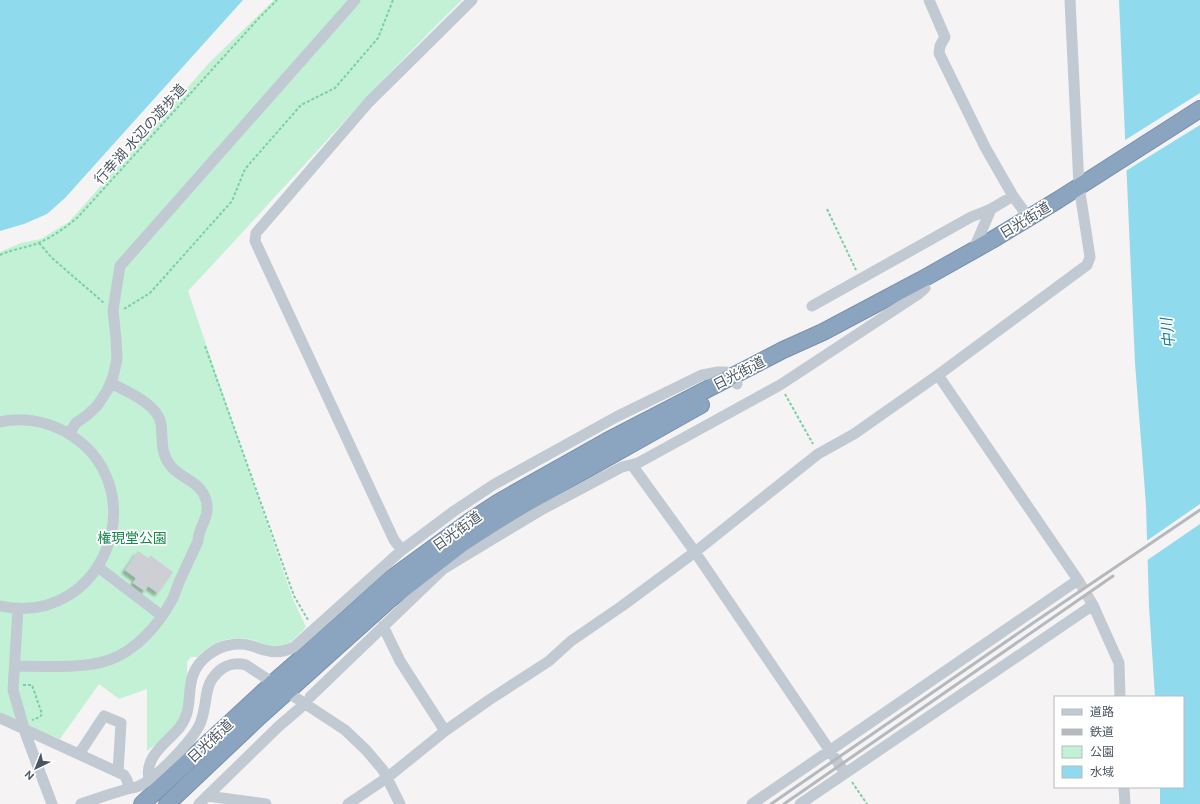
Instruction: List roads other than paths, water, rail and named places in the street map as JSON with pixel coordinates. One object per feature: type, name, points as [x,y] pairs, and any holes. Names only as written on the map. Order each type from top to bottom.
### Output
[{"type":"highway","name":"日光街道","points":[[167,804],[286,692],[388,601],[441,565],[463,543],[511,512],[614,453],[735,380],[973,251],[1029,218],[1200,109]]},
{"type":"highway","name":"日光街道","points":[[142,804],[273,682],[388,581],[470,521],[499,502],[607,441],[735,380]]},
{"type":"street","points":[[69,434],[76,423],[97,406],[111,383],[117,359],[113,310],[120,266],[355,0]]},
{"type":"street","points":[[402,550],[394,540],[255,241],[256,233],[369,102],[472,0]]},
{"type":"street","points":[[929,0],[945,37],[938,53],[985,147],[1013,196],[1029,218]]},
{"type":"street","points":[[348,804],[388,777],[445,731],[489,700],[550,661],[572,641],[695,552],[818,454],[854,434],[938,375],[1087,265],[1090,257],[1079,186],[1070,0]]},
{"type":"street","points":[[812,306],[971,217],[991,209],[1013,196]]},
{"type":"street","points":[[973,251],[991,209]]},
{"type":"street","points":[[310,697],[384,626],[441,565],[541,510],[622,467],[632,464],[780,385],[917,296],[925,288],[921,280]]},
{"type":"street","points":[[149,779],[148,772],[152,758],[184,720],[188,712],[192,677],[195,669],[215,650],[237,643],[247,644],[269,652],[281,652],[294,647],[402,550],[454,511],[493,485],[616,417],[702,375],[726,372],[735,380]]},
{"type":"street","points":[[752,804],[1078,580],[938,375]]},
{"type":"street","points":[[15,662],[78,665],[97,664],[121,655],[140,641],[162,616],[172,600],[207,517],[208,508],[203,493],[190,479],[178,473],[168,463],[162,446],[159,416],[147,403],[111,383]]},
{"type":"street","points":[[0,422],[14,420],[37,421],[58,428],[78,440],[94,456],[105,475],[112,493],[114,512],[112,532],[107,550],[98,567],[85,582],[70,594],[43,606],[18,608],[0,606]]},
{"type":"street","points":[[632,464],[695,552],[846,773]]},
{"type":"street","points":[[98,567],[162,616]]},
{"type":"street","points":[[800,804],[1093,605],[1119,662],[1120,696]]},
{"type":"street","points":[[18,608],[13,690],[27,724],[52,804]]},
{"type":"street","points":[[384,626],[400,661],[445,731]]},
{"type":"street","points":[[81,804],[108,800],[129,788],[139,786],[163,769],[199,727],[204,714],[208,688],[211,680],[220,670],[229,665],[238,663],[246,665],[286,692],[297,697],[345,730],[366,750],[388,777],[400,804]]},
{"type":"street","points":[[199,804],[278,727],[300,708]]},
{"type":"street","points":[[79,754],[104,716],[121,723],[118,772]]},
{"type":"street","points":[[0,718],[27,724],[79,754],[124,775],[129,788]]},
{"type":"street","points":[[1124,788],[1125,804]]},
{"type":"street","points":[[207,796],[266,804]]},
{"type":"water","points":[[0,0],[243,0],[65,198],[47,214],[24,224],[0,231]]},
{"type":"water","name":"中川","points":[[1119,0],[1200,0],[1200,804],[1160,804],[1160,788],[1184,788],[1184,696],[1155,696],[1149,606],[1146,505],[1135,363]]},
{"type":"tunnel","points":[[1078,580],[1093,605]]},
{"type":"railway","points":[[771,804],[1200,510]]},
{"type":"railway","points":[[784,804],[1113,576]]},
{"type":"park label","name":"権現堂公園","points":[[132,538]]}]
